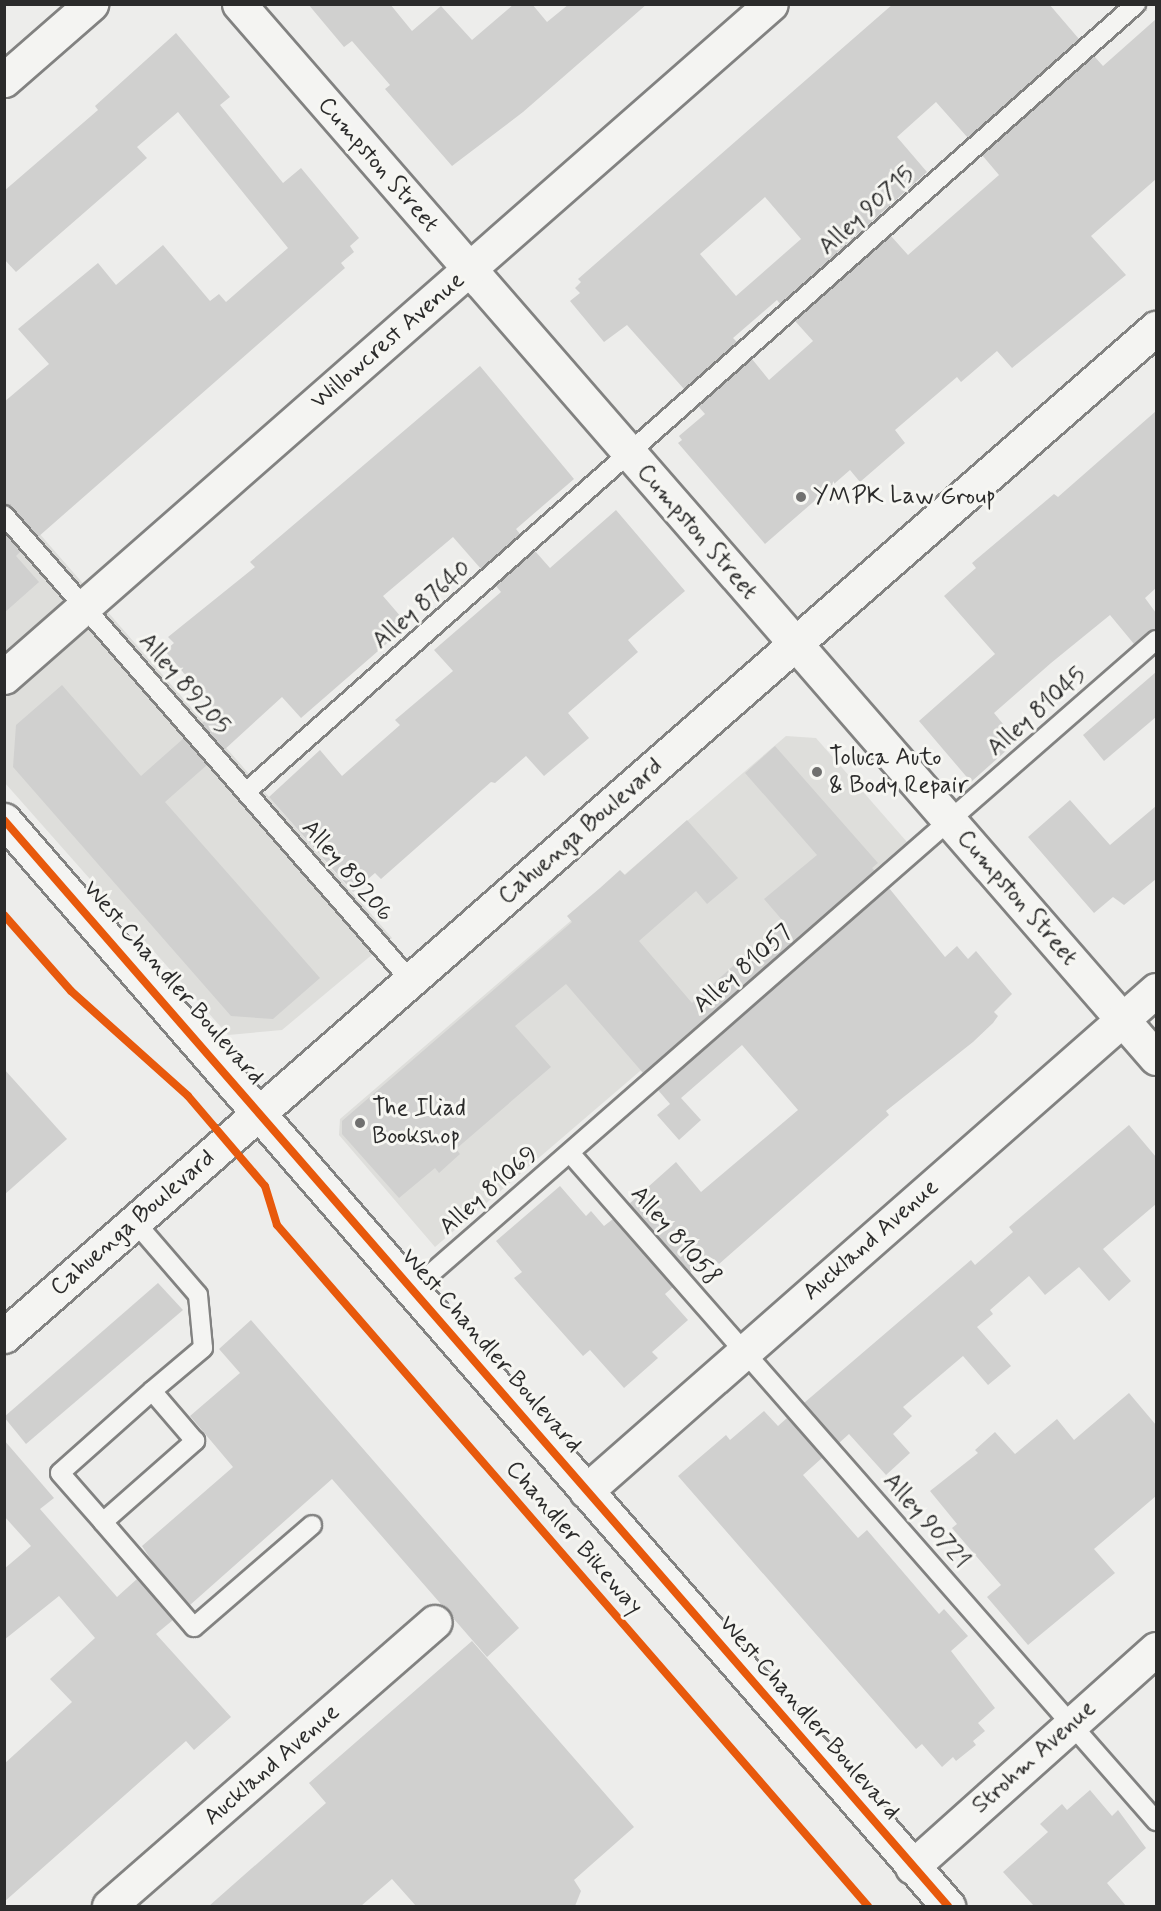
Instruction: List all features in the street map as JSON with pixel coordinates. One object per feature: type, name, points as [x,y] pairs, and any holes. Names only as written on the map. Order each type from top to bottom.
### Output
[{"type":"street","points":[[4,80],[91,4]]},
{"type":"street","name":"Cumpston Street","points":[[239,4],[1156,1058]]},
{"type":"street","name":"Willowcrest Avenue","points":[[4,677],[86,608],[771,4]]},
{"type":"street","name":"Cahuenga Boulevard","points":[[4,1336],[1156,328]]},
{"type":"street","name":"West Chandler Boulevard","points":[[4,820],[948,1906]]},
{"type":"street","name":"Auckland Avenue","points":[[586,1491],[1156,990]]},
{"type":"street","name":"Auckland Avenue","points":[[109,1906],[435,1622]]},
{"type":"street","name":"Strohm Avenue","points":[[912,1866],[1156,1649]]},
{"type":"lane","name":"Alley 90715","points":[[630,454],[1136,4]]},
{"type":"lane","name":"Alley 87640","points":[[246,792],[630,454]]},
{"type":"lane","name":"Alley 89205","points":[[4,515],[246,792]]},
{"type":"lane","name":"Alley 81045","points":[[948,820],[1156,640]]},
{"type":"lane","name":"Alley 89206","points":[[246,792],[411,981]]},
{"type":"lane","name":"Alley 81057","points":[[570,1153],[948,820]]},
{"type":"lane","name":"Alley 81069","points":[[412,1290],[570,1153]]},
{"type":"lane","name":"Alley 81058","points":[[570,1153],[744,1351]]},
{"type":"lane","points":[[135,1222],[198,1295],[202,1348],[60,1473],[194,1627],[312,1525]]},
{"type":"lane","name":"Alley 90721","points":[[744,1351],[1156,1821]]},
{"type":"lane","points":[[103,1522],[195,1441],[152,1391]]},
{"type":"shaded area","points":[[4,493],[392,938],[282,1030],[228,1035],[5,783]]},
{"type":"shaded area","points":[[786,736],[816,738],[907,842],[435,1247],[339,1135],[340,1119]]},
{"type":"building","points":[[308,4],[390,4],[412,31],[441,6],[472,40],[514,4],[532,4],[547,22],[569,4],[647,4],[523,112],[452,166],[385,89],[390,85],[352,41],[344,47]]},
{"type":"building","points":[[893,4],[1049,4],[1079,39],[968,138],[936,102],[897,137],[927,172],[780,304],[777,300],[733,338],[737,342],[684,389],[627,325],[604,342],[570,301],[580,293],[575,288],[581,282],[578,279]],"holes":[[[765,197],[801,239],[736,296],[700,254]]]},
{"type":"building","points":[[1156,19],[1156,179],[1091,236],[1126,275],[1012,368],[997,351],[961,382],[957,377],[895,430],[905,443],[860,482],[850,470],[765,544],[678,443],[682,440],[679,436],[705,414],[698,406],[752,359],[769,380],[813,341],[795,321],[891,236],[908,255],[999,175],[982,155],[1094,56],[1103,66]]},
{"type":"building","points":[[176,33],[230,97],[220,105],[283,183],[301,168],[359,238],[350,246],[354,252],[341,263],[345,268],[38,537],[12,508],[4,504],[4,402],[49,364],[18,329],[98,263],[116,285],[163,245],[210,301],[219,294],[226,302],[288,248],[178,112],[137,147],[147,158],[16,272],[4,259],[4,191],[98,110],[95,106]]},
{"type":"building","points":[[480,366],[574,479],[516,529],[520,534],[481,569],[453,537],[383,596],[408,625],[301,718],[282,697],[224,750],[201,724],[216,711],[165,651],[174,643],[168,637],[255,567],[250,562]]},
{"type":"building","points":[[1156,411],[1156,588],[1145,598],[1156,613],[1156,629],[1134,644],[1110,615],[1051,663],[994,713],[1017,741],[971,782],[919,721],[995,654],[944,596],[976,568],[972,563],[1054,494],[1058,497]]},
{"type":"building","points":[[616,510],[685,591],[628,640],[638,652],[568,713],[589,738],[544,776],[526,756],[495,783],[491,782],[381,879],[375,873],[353,892],[269,797],[320,750],[342,776],[400,725],[395,720],[453,671],[434,650],[501,592],[496,586],[535,551],[550,568]]},
{"type":"building","points":[[4,533],[21,551],[16,556],[39,582],[4,613]]},
{"type":"building","points":[[1156,672],[1156,717],[1104,761],[1083,735]]},
{"type":"building","points":[[62,685],[141,776],[184,738],[207,765],[165,802],[320,978],[273,1019],[231,1016],[13,767],[16,725]]},
{"type":"building","points":[[775,746],[878,863],[872,868],[875,871],[643,1073],[566,984],[515,1026],[551,1067],[456,1149],[460,1154],[439,1173],[435,1168],[399,1198],[342,1134],[342,1121],[572,922],[567,916],[620,870],[625,875],[687,820],[738,878],[707,904],[696,891],[639,941],[692,1003],[783,921],[764,899],[817,855],[745,773]]},
{"type":"building","points":[[1070,800],[1110,845],[1156,806],[1156,879],[1124,905],[1113,897],[1094,913],[1028,837]]},
{"type":"building","points":[[889,888],[945,957],[957,946],[968,959],[976,951],[1012,994],[994,1012],[998,1016],[993,1023],[973,1042],[886,1111],[889,1115],[719,1264],[714,1259],[706,1265],[703,1261],[690,1273],[629,1204],[676,1162],[701,1192],[798,1110],[742,1045],[681,1098],[701,1120],[679,1140],[657,1115],[670,1104],[658,1090]]},
{"type":"building","points":[[4,1069],[67,1139],[4,1195]]},
{"type":"building","points":[[1129,1125],[1156,1157],[1156,1204],[1103,1249],[1131,1281],[1109,1301],[1079,1267],[1045,1295],[1029,1276],[990,1310],[993,1314],[977,1327],[1011,1366],[988,1385],[963,1356],[903,1407],[912,1416],[893,1434],[910,1453],[886,1475],[849,1434],[839,1443],[804,1403],[971,1260],[975,1265],[1013,1232],[1009,1227]]},
{"type":"building","points":[[560,1186],[586,1216],[591,1211],[604,1226],[613,1219],[673,1287],[665,1294],[688,1320],[652,1352],[658,1358],[624,1388],[590,1350],[583,1356],[514,1278],[522,1272],[496,1241]]},
{"type":"building","points":[[158,1283],[183,1310],[26,1444],[4,1417]]},
{"type":"building","points":[[251,1320],[519,1628],[487,1657],[332,1479],[190,1605],[154,1564],[142,1546],[233,1467],[190,1416],[240,1373],[219,1349]]},
{"type":"building","points":[[1129,1393],[1156,1425],[1156,1496],[1094,1549],[1115,1573],[1028,1645],[987,1597],[1001,1585],[952,1528],[957,1524],[930,1491],[978,1453],[975,1450],[995,1432],[1015,1454],[1057,1419],[1074,1440]]},
{"type":"building","points":[[764,1411],[778,1426],[787,1418],[822,1458],[803,1475],[858,1538],[867,1530],[939,1614],[944,1609],[968,1636],[951,1651],[995,1708],[978,1723],[985,1731],[973,1741],[976,1745],[956,1761],[953,1757],[942,1767],[922,1744],[916,1749],[678,1476],[726,1435],[730,1440]]},
{"type":"building","points":[[4,1440],[54,1498],[40,1509],[117,1597],[137,1579],[173,1620],[156,1634],[231,1717],[194,1750],[186,1741],[4,1902],[4,1764],[72,1702],[50,1679],[95,1638],[59,1596],[4,1640],[4,1569],[31,1546],[4,1516]]},
{"type":"building","points":[[472,1641],[634,1827],[574,1880],[581,1891],[575,1906],[416,1906],[392,1879],[361,1906],[209,1906],[326,1803],[309,1783]]},
{"type":"building","points":[[1090,1790],[1112,1816],[1118,1810],[1146,1848],[1107,1883],[1126,1906],[1034,1906],[1003,1872],[1048,1832],[1040,1824],[1062,1804],[1067,1810]]},
{"type":"cycle path","points":[[4,820],[948,1906]]},
{"type":"cycle path","name":"Chandler Bikeway","points":[[4,915],[71,991],[188,1096],[265,1186],[277,1225],[868,1906]]},
{"type":"place","name":"YMPK Law Group","points":[[801,497]]},
{"type":"place","name":"Toluca Auto & Body Repair","points":[[817,772]]},
{"type":"place","name":"The Iliad Bookshop","points":[[360,1123]]}]
